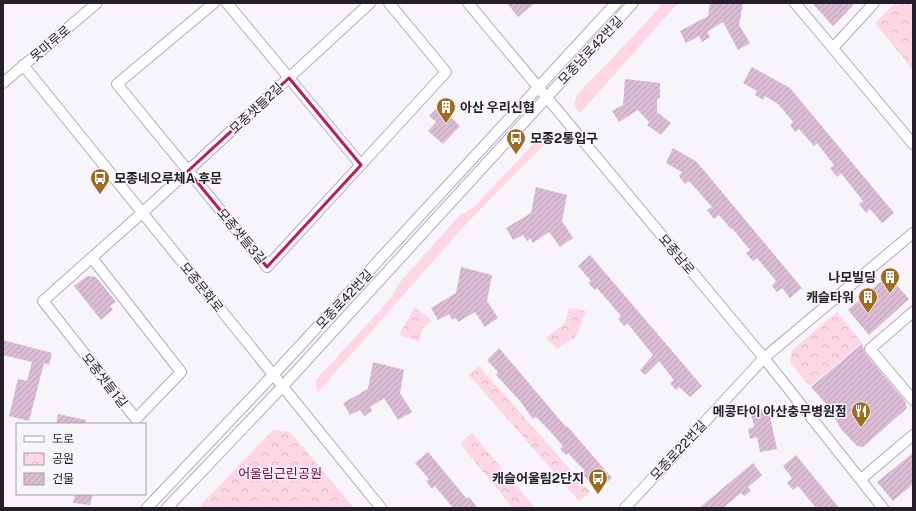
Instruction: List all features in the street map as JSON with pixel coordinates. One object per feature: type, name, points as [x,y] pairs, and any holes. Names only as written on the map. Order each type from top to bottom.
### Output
[{"type":"street","name":"못마루로","points":[[3,82],[97,3]]},
{"type":"street","name":"모종샛들3길","points":[[214,3],[117,84],[267,268],[446,72],[389,3]]},
{"type":"street","points":[[227,3],[361,165]]},
{"type":"street","name":"모종샛들2길","points":[[142,213],[370,3]]},
{"type":"street","name":"모종남로","points":[[468,3],[764,358],[883,508]]},
{"type":"street","name":"모종남로42번길","points":[[538,87],[616,3]]},
{"type":"street","name":"모종남로42번길","points":[[546,97],[633,3]]},
{"type":"street","points":[[795,3],[913,144]]},
{"type":"street","points":[[833,48],[874,3]]},
{"type":"street","name":"모종문화로","points":[[23,65],[381,508]]},
{"type":"street","name":"모종로42번길","points":[[147,508],[273,375],[538,87]]},
{"type":"street","name":"모종로42번길","points":[[167,508],[283,386],[546,97]]},
{"type":"street","name":"모종샛들1길","points":[[92,258],[182,372],[136,419],[43,301],[142,213]]},
{"type":"street","name":"모종로22번길","points":[[625,508],[764,358],[913,233]]},
{"type":"street","points":[[913,312],[870,349],[913,400]]},
{"type":"street","points":[[861,479],[913,435]]},
{"type":"highlighted area","points":[[289,78],[361,165],[267,267],[188,171]]},
{"type":"green space","points":[[662,3],[678,3],[580,113],[574,106],[577,95],[654,14]]},
{"type":"green space","points":[[895,3],[913,3],[913,70],[875,23]]},
{"type":"green space","points":[[540,137],[551,138],[466,224],[317,393],[316,380],[391,298],[400,282],[460,215],[474,207]]},
{"type":"green space","points":[[415,307],[432,321],[422,329],[419,341],[399,335]]},
{"type":"green space","points":[[569,308],[586,311],[576,336],[557,349],[546,338],[565,323]]},
{"type":"green space","points":[[837,312],[862,343],[810,386],[790,363],[792,350]]},
{"type":"green space","points":[[479,366],[590,492],[579,501],[469,375]]},
{"type":"green space","name":"어울림근린공원","points":[[273,430],[290,432],[354,508],[202,508],[200,506]]},
{"type":"green space","points":[[472,433],[535,508],[513,508],[460,444]]},
{"type":"building","points":[[507,3],[535,3],[518,17]]},
{"type":"building","points":[[710,3],[743,3],[739,25],[750,43],[738,50],[723,22],[707,32],[710,37],[702,42],[699,36],[686,43],[680,31],[708,16]]},
{"type":"building","points":[[812,3],[855,3],[833,26]]},
{"type":"building","points":[[752,67],[790,88],[894,213],[882,223],[870,209],[866,213],[859,204],[863,201],[841,173],[837,177],[830,168],[834,165],[817,143],[814,146],[799,129],[795,132],[790,125],[793,122],[778,104],[765,96],[763,100],[755,95],[757,91],[743,83]]},
{"type":"building","points":[[625,79],[660,83],[660,98],[657,99],[657,112],[671,123],[661,135],[647,125],[649,122],[638,110],[619,122],[612,111],[623,105]]},
{"type":"building","name":"아산 우리신협","points":[[439,106],[460,126],[443,144],[428,131],[436,122],[429,116]]},
{"type":"building","points":[[673,148],[697,162],[802,288],[790,298],[782,288],[777,292],[772,286],[776,281],[757,258],[753,261],[746,253],[750,250],[732,228],[731,229],[719,215],[714,219],[707,210],[712,207],[689,181],[685,184],[679,176],[682,172],[666,163]]},
{"type":"building","points":[[536,187],[567,195],[562,221],[573,238],[560,247],[549,232],[533,243],[530,238],[527,241],[523,235],[513,240],[506,228],[531,213]]},
{"type":"building","points":[[590,255],[702,386],[690,397],[679,387],[676,390],[670,383],[674,380],[659,361],[645,375],[640,370],[653,355],[628,324],[624,326],[618,319],[621,316],[597,288],[595,290],[588,283],[591,281],[578,266]]},
{"type":"building","points":[[461,267],[492,275],[487,301],[498,318],[485,327],[475,312],[458,322],[456,318],[452,320],[449,314],[438,320],[431,308],[456,293]]},
{"type":"building","points":[[888,275],[909,299],[869,335],[848,310]]},
{"type":"building","points":[[87,276],[96,277],[116,302],[110,306],[113,310],[101,320],[74,286]]},
{"type":"building","points":[[3,340],[52,353],[49,365],[44,363],[29,421],[9,416],[18,379],[27,381],[32,362],[3,355]]},
{"type":"building","points":[[862,344],[865,353],[905,401],[907,408],[863,447],[857,446],[841,429],[828,406],[811,387]]},
{"type":"building","points":[[499,348],[566,427],[567,426],[612,478],[600,488],[591,478],[588,480],[582,474],[585,471],[568,453],[566,455],[560,449],[563,446],[536,417],[533,419],[520,401],[496,375],[498,372],[487,360]]},
{"type":"building","points":[[373,362],[404,370],[400,393],[412,412],[398,420],[384,398],[370,407],[372,411],[364,416],[360,410],[350,415],[343,403],[368,389]]},
{"type":"building","points":[[768,408],[777,449],[760,452],[757,437],[750,439],[748,429],[754,427],[751,412]]},
{"type":"building","points":[[58,414],[86,420],[86,423],[56,423]]},
{"type":"building","points":[[428,452],[467,499],[469,497],[478,508],[453,508],[435,486],[432,489],[426,481],[429,479],[415,463]]},
{"type":"building","points":[[913,453],[913,484],[893,501],[877,482]]},
{"type":"building","points":[[796,455],[839,508],[816,508],[798,486],[793,490],[787,483],[792,478],[783,466]]},
{"type":"building","points":[[753,463],[762,475],[748,487],[751,491],[744,496],[741,493],[723,508],[699,508]]},
{"type":"building","points":[[75,495],[93,495],[90,505],[73,503]]},
{"type":"place","name":"아산 우리신협","points":[[446,124]]},
{"type":"place","name":"모종2통입구","points":[[516,155]]},
{"type":"place","name":"모종네오루체A 후문","points":[[100,195]]},
{"type":"place","name":"나모빌딩","points":[[890,294]]},
{"type":"place","name":"캐슬타워","points":[[868,314]]},
{"type":"place","name":"메콩타이 아산충무병원점","points":[[861,428]]},
{"type":"place","name":"캐슬어울림2단지","points":[[598,495]]}]
